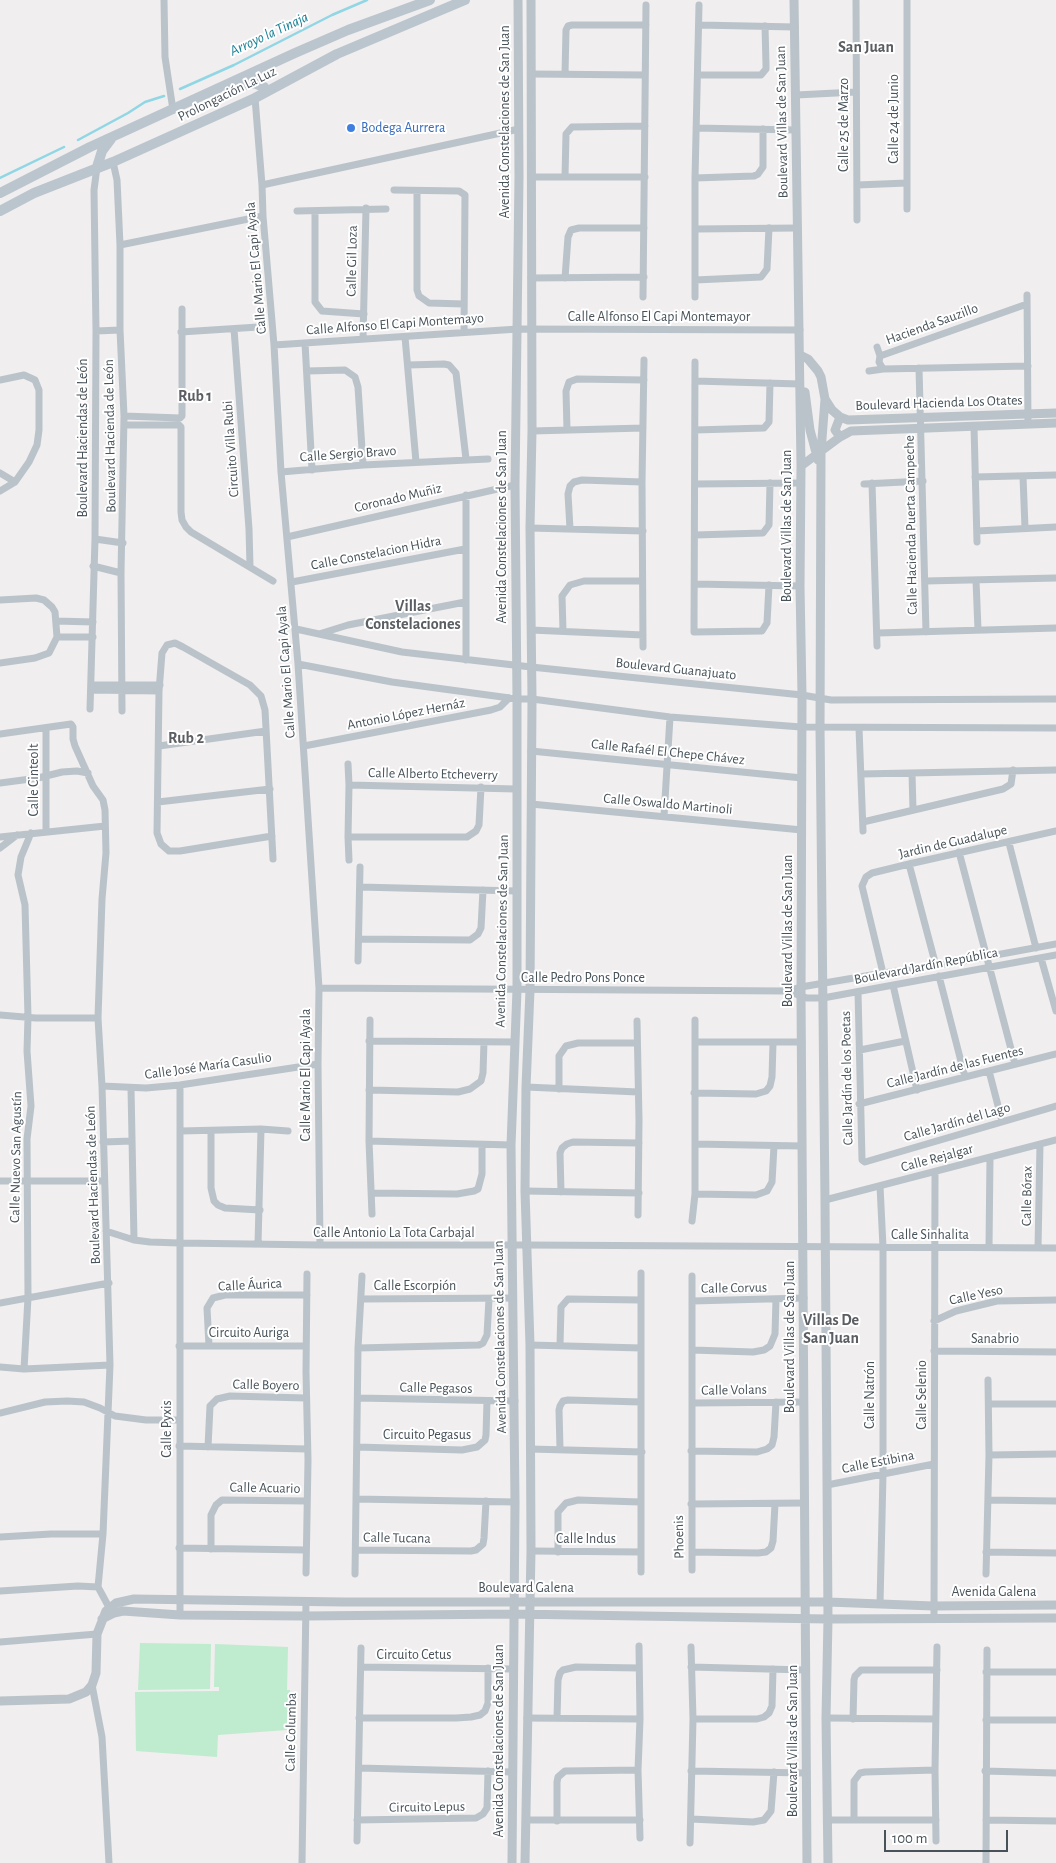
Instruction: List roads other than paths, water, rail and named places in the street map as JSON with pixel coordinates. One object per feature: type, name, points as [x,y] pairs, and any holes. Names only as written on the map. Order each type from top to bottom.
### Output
[{"type":"main road","name":"Prolongación La Luz","points":[[0,193],[113,136],[339,34],[430,0]]},
{"type":"main road","name":"Prolongación La Luz","points":[[0,211],[34,193],[113,162],[255,98],[337,54],[461,2],[473,0]]},
{"type":"main road","points":[[210,92],[254,83],[264,86],[267,91]]},
{"type":"main road","points":[[97,167],[102,152],[113,136]]},
{"type":"main road","points":[[90,147],[102,152],[113,162]]},
{"type":"street","points":[[164,0],[165,57],[172,110]]},
{"type":"street","name":"Avenida Constelaciones de San Juan","points":[[512,1863],[516,1502],[511,1145],[517,891],[513,699],[516,664],[515,484],[518,329],[518,0]]},
{"type":"street","name":"Avenida Constelaciones de San Juan","points":[[525,1863],[530,1552],[530,1345],[526,1191],[526,1087],[530,990],[532,699],[530,528],[532,431],[531,0]]},
{"type":"street","name":"Boulevard Villas de San Juan","points":[[794,0],[802,466],[800,586],[802,695],[801,992],[807,1863]]},
{"type":"street","name":"Calle 25 de Marzo","points":[[856,0],[857,220]]},
{"type":"street","name":"Calle 24 de Junio","points":[[906,209],[907,0]]},
{"type":"street","points":[[643,297],[646,5]]},
{"type":"street","points":[[695,297],[695,178],[699,5]]},
{"type":"street","points":[[565,74],[566,30],[568,26],[646,25]]},
{"type":"street","points":[[699,25],[794,27]]},
{"type":"street","points":[[698,75],[761,75],[766,69],[765,26]]},
{"type":"street","points":[[531,74],[645,75]]},
{"type":"street","points":[[796,95],[856,92]]},
{"type":"street","name":"Calle Mario El Capi Ayala","points":[[255,98],[274,345],[281,472],[296,629],[319,988],[320,1245]]},
{"type":"street","points":[[566,177],[566,134],[569,129],[575,126],[645,126]]},
{"type":"street","points":[[696,128],[796,130]]},
{"type":"street","points":[[695,178],[754,176],[758,174],[763,167],[763,129]]},
{"type":"street","points":[[262,185],[519,130]]},
{"type":"street","name":"Boulevard Hacienda de León","points":[[113,162],[117,180],[120,244],[120,330],[124,416],[121,573],[122,710]]},
{"type":"street","name":"Boulevard Haciendas de León","points":[[90,709],[95,539],[96,331],[94,190],[97,167]]},
{"type":"street","points":[[532,177],[645,177]]},
{"type":"street","points":[[857,185],[907,183]]},
{"type":"street","points":[[394,190],[459,191],[466,195],[464,332]]},
{"type":"street","points":[[417,191],[417,290],[419,296],[429,303],[464,304]]},
{"type":"street","name":"Calle Gil Loza","points":[[363,339],[366,208]]},
{"type":"street","name":"Calle Gil Loza","points":[[297,211],[386,209]]},
{"type":"street","name":"Calle Gil Loza","points":[[315,211],[315,302],[322,311],[364,314]]},
{"type":"street","points":[[120,244],[263,216]]},
{"type":"street","points":[[565,278],[568,237],[571,230],[579,228],[644,228]]},
{"type":"street","points":[[695,280],[761,277],[767,269],[769,228]]},
{"type":"street","points":[[695,229],[797,228]]},
{"type":"street","points":[[531,278],[644,277]]},
{"type":"street","points":[[1027,294],[1028,424]]},
{"type":"street","name":"Hacienda Sauzillo","points":[[1027,304],[880,356],[879,362],[883,369],[1028,366]]},
{"type":"street","points":[[124,416],[180,418],[182,416],[182,308]]},
{"type":"street","points":[[181,332],[258,327]]},
{"type":"street","name":"Circuito Villa Rubi","points":[[234,329],[250,566]]},
{"type":"street","name":"Calle Alfonso El Capi Montemayor","points":[[518,329],[800,330]]},
{"type":"street","name":"Calle Alfonso El Capi Montemayo","points":[[274,345],[518,329]]},
{"type":"street","points":[[96,331],[120,330]]},
{"type":"street","name":"Calle Sergio Bravo","points":[[405,336],[416,462]]},
{"type":"street","points":[[305,343],[312,470]]},
{"type":"street","points":[[877,347],[880,356]]},
{"type":"street","name":"Boulevard Hacienda Los Otates","points":[[800,355],[808,359],[818,370],[825,399],[832,410],[840,417],[855,421],[1056,413]]},
{"type":"street","points":[[644,360],[642,482],[644,647]]},
{"type":"street","points":[[695,362],[694,632],[762,631],[767,623],[768,585]]},
{"type":"street","points":[[408,365],[444,364],[453,368],[456,373],[466,459]]},
{"type":"street","name":"Calle Hacienda Puerta Campeche","points":[[919,368],[926,632]]},
{"type":"street","points":[[869,371],[883,369]]},
{"type":"street","points":[[307,371],[345,370],[355,377],[358,387],[363,465]]},
{"type":"street","points":[[0,380],[24,375],[35,380],[39,390],[37,445],[29,462],[15,482],[0,491]]},
{"type":"street","points":[[567,430],[566,390],[572,380],[644,380]]},
{"type":"street","points":[[696,381],[800,384],[805,390],[810,430],[822,466],[820,727],[828,1602],[826,1718],[828,1863]]},
{"type":"street","points":[[695,430],[762,429],[767,427],[769,422],[770,383]]},
{"type":"street","points":[[819,454],[825,399]]},
{"type":"street","points":[[840,417],[835,430],[840,437]]},
{"type":"street","name":"Boulevard Hacienda Los Otates","points":[[802,466],[840,437],[851,431],[1056,423]]},
{"type":"street","points":[[124,425],[179,425],[182,427],[180,502],[182,520],[191,532],[273,581]]},
{"type":"street","points":[[974,426],[977,542]]},
{"type":"street","points":[[532,431],[643,428]]},
{"type":"street","name":"Calle Sergio Bravo","points":[[281,472],[363,465],[488,459]]},
{"type":"street","points":[[0,473],[15,482]]},
{"type":"street","points":[[975,477],[1056,475]]},
{"type":"street","points":[[1023,476],[1025,528]]},
{"type":"street","points":[[570,529],[568,494],[570,486],[574,482],[582,480],[642,482]]},
{"type":"street","points":[[877,646],[868,483],[923,480]]},
{"type":"street","points":[[695,535],[763,532],[768,525],[770,483]]},
{"type":"street","points":[[695,484],[801,483]]},
{"type":"street","name":"Coronado Muñiz","points":[[287,537],[515,484]]},
{"type":"street","points":[[466,495],[466,660]]},
{"type":"street","points":[[977,531],[1056,527]]},
{"type":"street","points":[[530,528],[643,531]]},
{"type":"street","points":[[95,539],[123,544]]},
{"type":"street","name":"Calle Constelacion Hidra","points":[[292,582],[465,549]]},
{"type":"street","points":[[93,566],[121,573]]},
{"type":"street","points":[[925,581],[1056,578]]},
{"type":"street","points":[[976,580],[978,630]]},
{"type":"street","points":[[563,632],[562,596],[570,585],[584,581],[642,581]]},
{"type":"street","points":[[694,584],[800,586]]},
{"type":"street","points":[[0,600],[36,598],[44,600],[52,607],[56,621],[57,637],[49,653],[35,658],[0,663]]},
{"type":"street","points":[[318,634],[348,625],[465,602]]},
{"type":"street","points":[[56,621],[93,622]]},
{"type":"street","points":[[877,633],[1056,628]]},
{"type":"street","name":"Boulevard Guanajuato","points":[[296,629],[402,652],[848,701],[1056,699]]},
{"type":"street","points":[[531,630],[643,635]]},
{"type":"street","points":[[57,637],[93,637]]},
{"type":"street","points":[[272,836],[180,851],[169,851],[158,839],[159,688],[163,649],[167,645],[175,643],[256,689],[263,701],[270,789],[273,859]]},
{"type":"street","points":[[298,664],[392,682],[513,699],[532,699],[670,717],[802,727],[1056,728]]},
{"type":"street","points":[[91,687],[159,688]]},
{"type":"street","name":"Antonio López Hernáz","points":[[304,746],[491,710],[513,699]]},
{"type":"street","points":[[664,816],[670,717]]},
{"type":"street","name":"Boulevard Haciendas de León","points":[[46,728],[66,724],[73,726],[73,739],[81,759],[93,786],[104,803],[106,853],[98,1018],[109,1283],[110,1365],[103,1534],[98,1587]]},
{"type":"street","points":[[0,734],[46,728]]},
{"type":"street","name":"Calle Cinteolt","points":[[46,728],[46,831]]},
{"type":"street","points":[[860,728],[863,831]]},
{"type":"street","points":[[159,746],[266,731]]},
{"type":"street","name":"Calle Rafaél El Chepe Chávez","points":[[531,751],[802,778]]},
{"type":"street","points":[[348,764],[350,785],[349,860]]},
{"type":"street","points":[[863,822],[1003,789],[1011,784],[1012,770]]},
{"type":"street","points":[[861,774],[1056,770]]},
{"type":"street","points":[[0,783],[66,772],[88,773]]},
{"type":"street","points":[[912,773],[913,810]]},
{"type":"street","name":"Calle Alberto Etcheverry","points":[[350,785],[516,788]]},
{"type":"street","points":[[348,837],[467,837],[476,831],[479,824],[481,788]]},
{"type":"street","points":[[158,802],[270,789]]},
{"type":"street","name":"Calle Oswaldo Martinoli","points":[[531,804],[802,830]]},
{"type":"street","points":[[0,837],[105,826]]},
{"type":"street","name":"Jardin de Guadalupe","points":[[883,973],[862,886],[866,877],[909,864],[1056,830]]},
{"type":"street","name":"Calle Nuevo San Agustín","points":[[24,1369],[28,1298],[27,1139],[31,1106],[26,1051],[28,1017],[25,905],[18,867],[31,833]]},
{"type":"street","points":[[0,848],[17,835]]},
{"type":"street","points":[[1009,842],[1036,948]]},
{"type":"street","points":[[959,852],[1015,1064]]},
{"type":"street","points":[[909,864],[936,966]]},
{"type":"street","points":[[358,961],[360,868]]},
{"type":"street","points":[[360,887],[517,891]]},
{"type":"street","points":[[359,939],[470,940],[478,934],[481,928],[483,890]]},
{"type":"street","name":"Boulevard Jardín República","points":[[801,992],[823,984],[1056,944]]},
{"type":"street","name":"Boulevard Jardín República","points":[[801,992],[814,999],[823,998],[1056,955]]},
{"type":"street","points":[[1040,958],[1056,1012]]},
{"type":"street","points":[[939,976],[965,1077]]},
{"type":"street","points":[[893,985],[917,1090]]},
{"type":"street","name":"Calle Pedro Pons Ponce","points":[[319,988],[801,992]]},
{"type":"street","name":"Calle Jardín de los Poetas","points":[[858,992],[860,1158],[865,1162]]},
{"type":"street","points":[[0,1015],[98,1018]]},
{"type":"street","points":[[370,1020],[369,1141],[372,1214]]},
{"type":"street","points":[[637,1020],[638,1215]]},
{"type":"street","points":[[692,1221],[695,1194],[695,1020]]},
{"type":"street","points":[[369,1041],[514,1042]]},
{"type":"street","points":[[369,1090],[458,1092],[470,1089],[481,1081],[484,1042]]},
{"type":"street","points":[[695,1042],[802,1042]]},
{"type":"street","points":[[860,1050],[905,1042]]},
{"type":"street","points":[[559,1089],[559,1056],[566,1046],[578,1043],[637,1043]]},
{"type":"street","points":[[694,1094],[756,1094],[766,1091],[770,1086],[772,1077],[773,1043]]},
{"type":"street","name":"Calle Jardín de las Fuentes","points":[[860,1104],[1056,1054]]},
{"type":"street","name":"Calle José María Casulio","points":[[102,1086],[131,1088],[180,1085],[318,1064]]},
{"type":"street","points":[[989,1071],[1002,1121]]},
{"type":"street","name":"Calle Pyxis","points":[[180,1085],[180,1615]]},
{"type":"street","points":[[526,1087],[638,1092]]},
{"type":"street","points":[[131,1088],[134,1240]]},
{"type":"street","name":"Calle Jardín del Lago","points":[[865,1162],[1056,1106]]},
{"type":"street","points":[[258,1244],[261,1130]]},
{"type":"street","points":[[180,1131],[288,1131]]},
{"type":"street","points":[[211,1131],[211,1188],[214,1201],[225,1208],[260,1210]]},
{"type":"street","name":"Calle Rejalgar","points":[[825,1200],[1056,1140]]},
{"type":"street","points":[[103,1142],[132,1141]]},
{"type":"street","points":[[369,1141],[511,1145]]},
{"type":"street","points":[[561,1192],[560,1153],[567,1144],[573,1142],[638,1143]]},
{"type":"street","points":[[695,1144],[802,1146]]},
{"type":"street","name":"Calle Bórax","points":[[1038,1248],[1040,1144]]},
{"type":"street","points":[[372,1193],[457,1194],[474,1191],[478,1189],[482,1174],[482,1145]]},
{"type":"street","points":[[695,1194],[756,1195],[767,1191],[772,1182],[774,1146]]},
{"type":"street","points":[[988,1248],[990,1157]]},
{"type":"street","name":"Calle Selenio","points":[[934,1172],[934,1618]]},
{"type":"street","points":[[0,1181],[104,1180]]},
{"type":"street","name":"Calle Natrón","points":[[880,1186],[883,1247],[880,1604]]},
{"type":"street","points":[[526,1191],[639,1193]]},
{"type":"street","name":"Calle Antonio La Tota Carbajal","points":[[106,1232],[134,1240],[179,1243],[803,1246]]},
{"type":"street","name":"Calle Sinhalita","points":[[803,1246],[1056,1248]]},
{"type":"street","points":[[641,1273],[642,1452],[640,1502],[642,1572]]},
{"type":"street","name":"Circuito Auriga","points":[[179,1346],[306,1346],[307,1274]]},
{"type":"street","points":[[360,1299],[362,1276]]},
{"type":"street","name":"Calle Corvus","points":[[692,1276],[692,1350],[753,1352],[764,1350],[770,1346],[775,1334],[776,1299]]},
{"type":"street","points":[[0,1303],[109,1283]]},
{"type":"street","name":"Calle Áurica","points":[[209,1346],[207,1308],[213,1298],[225,1295],[307,1295]]},
{"type":"street","name":"Calle Escorpión","points":[[358,1398],[360,1299],[513,1298]]},
{"type":"street","name":"Calle Corvus","points":[[692,1301],[804,1298]]},
{"type":"street","points":[[358,1348],[479,1345],[483,1343],[487,1335],[489,1299]]},
{"type":"street","points":[[560,1345],[561,1307],[568,1299],[641,1300]]},
{"type":"street","name":"Calle Yeso","points":[[934,1320],[956,1311],[997,1301],[1056,1300]]},
{"type":"street","points":[[530,1345],[641,1348]]},
{"type":"street","name":"Calle Boyero","points":[[306,1346],[307,1501]]},
{"type":"street","name":"Calle Volans","points":[[691,1504],[692,1350]]},
{"type":"street","name":"Sanabrio","points":[[934,1351],[1056,1352]]},
{"type":"street","points":[[0,1367],[24,1369],[110,1365]]},
{"type":"street","points":[[986,1574],[990,1455],[988,1380]]},
{"type":"street","name":"Calle Boyero","points":[[208,1447],[210,1406],[217,1399],[230,1396],[306,1398]]},
{"type":"street","points":[[358,1398],[357,1499],[516,1502]]},
{"type":"street","name":"Calle Pegasos","points":[[358,1398],[515,1401]]},
{"type":"street","points":[[0,1413],[45,1402],[67,1401],[84,1402],[115,1416],[132,1419],[179,1420]]},
{"type":"street","name":"Circuito Pegasus","points":[[357,1447],[462,1450],[477,1447],[486,1435],[487,1401]]},
{"type":"street","points":[[560,1449],[559,1410],[564,1401],[641,1402]]},
{"type":"street","name":"Calle Volans","points":[[691,1451],[757,1452],[768,1449],[774,1437],[776,1402]]},
{"type":"street","name":"Calle Volans","points":[[693,1403],[804,1402]]},
{"type":"street","points":[[989,1404],[1056,1404]]},
{"type":"street","points":[[179,1446],[306,1449]]},
{"type":"street","points":[[530,1449],[642,1452]]},
{"type":"street","points":[[990,1455],[1056,1454]]},
{"type":"street","name":"Calle Estibina","points":[[827,1485],[934,1464]]},
{"type":"street","name":"Calle Tucana","points":[[357,1499],[356,1550],[476,1550],[483,1544],[486,1501]]},
{"type":"street","name":"Calle Acuario","points":[[211,1549],[211,1515],[216,1505],[222,1500],[307,1501],[306,1572]]},
{"type":"street","points":[[558,1552],[558,1512],[566,1503],[578,1500],[640,1502]]},
{"type":"street","points":[[988,1500],[1056,1502]]},
{"type":"street","points":[[691,1504],[805,1503]]},
{"type":"street","name":"Phoenis","points":[[691,1504],[692,1570]]},
{"type":"street","points":[[692,1552],[766,1552],[773,1541],[775,1504]]},
{"type":"street","points":[[0,1537],[51,1534],[103,1534]]},
{"type":"street","points":[[179,1548],[306,1550]]},
{"type":"street","points":[[355,1574],[356,1550]]},
{"type":"street","name":"Calle Indus","points":[[530,1552],[641,1552]]},
{"type":"street","points":[[986,1552],[1056,1553]]},
{"type":"street","points":[[0,1591],[78,1586],[98,1587],[111,1610],[102,1619],[97,1634],[98,1664],[92,1685],[102,1737],[109,1863]]},
{"type":"street","name":"Boulevard Galena","points":[[111,1610],[120,1601],[148,1598],[306,1601],[828,1602],[933,1606]]},
{"type":"street","name":"Calle Columba","points":[[302,1863],[306,1601]]},
{"type":"street","name":"Avenida Galena","points":[[933,1606],[1056,1605]]},
{"type":"street","name":"Boulevard Galena","points":[[111,1610],[180,1615],[529,1614],[806,1617],[828,1619],[934,1618]]},
{"type":"street","name":"Avenida Galena","points":[[934,1618],[1056,1618]]},
{"type":"street","points":[[0,1642],[97,1634]]},
{"type":"street","points":[[638,1646],[640,1838]]},
{"type":"street","points":[[690,1843],[693,1719],[691,1647]]},
{"type":"street","points":[[936,1842],[935,1719],[937,1647]]},
{"type":"street","points":[[361,1648],[361,1667]]},
{"type":"street","points":[[986,1863],[987,1650]]},
{"type":"street","name":"Circuito Cetus","points":[[356,1841],[361,1667],[513,1669]]},
{"type":"street","points":[[557,1718],[558,1680],[563,1670],[576,1667],[639,1668]]},
{"type":"street","points":[[691,1667],[806,1670]]},
{"type":"street","points":[[359,1718],[456,1718],[480,1715],[485,1711],[488,1703],[488,1668]]},
{"type":"street","points":[[693,1719],[757,1719],[764,1717],[769,1713],[772,1706],[773,1669]]},
{"type":"street","points":[[852,1719],[854,1680],[861,1670],[936,1670]]},
{"type":"street","points":[[986,1672],[1056,1672]]},
{"type":"street","points":[[0,1701],[69,1699],[79,1696],[92,1685]]},
{"type":"street","points":[[527,1718],[640,1719]]},
{"type":"street","points":[[826,1718],[935,1719]]},
{"type":"street","points":[[986,1720],[1056,1720]]},
{"type":"street","points":[[358,1768],[512,1772]]},
{"type":"street","points":[[557,1821],[557,1782],[558,1777],[565,1771],[638,1770]]},
{"type":"street","points":[[854,1820],[854,1781],[860,1773],[935,1770]]},
{"type":"street","name":"Circuito Lepus","points":[[357,1820],[476,1818],[483,1814],[487,1808],[488,1771]]},
{"type":"street","points":[[691,1771],[807,1773]]},
{"type":"street","points":[[985,1771],[1056,1772]]},
{"type":"street","points":[[690,1819],[753,1822],[764,1820],[771,1811],[774,1772]]},
{"type":"street","points":[[526,1820],[640,1820]]},
{"type":"street","points":[[827,1820],[936,1820]]},
{"type":"street","points":[[986,1820],[1056,1822]]},
{"type":"waterway","name":"Arroyo la Tinaja","points":[[180,89],[234,65],[332,15],[367,0]]},
{"type":"waterway","name":"Arroyo la Tinaja","points":[[78,140],[145,102],[164,96]]},
{"type":"waterway","name":"Arroyo la Tinaja","points":[[0,178],[64,147]]},
{"type":"place","name":"Bodega Aurrera","points":[[351,128]]},
{"type":"district","name":"San Juan","points":[[866,47]]},
{"type":"district","name":"Rub 1","points":[[195,396]]},
{"type":"district","name":"Villas Constelaciones","points":[[413,615]]},
{"type":"district","name":"Rub 2","points":[[186,738]]},
{"type":"district","name":"Villas De San Juan","points":[[831,1329]]}]
